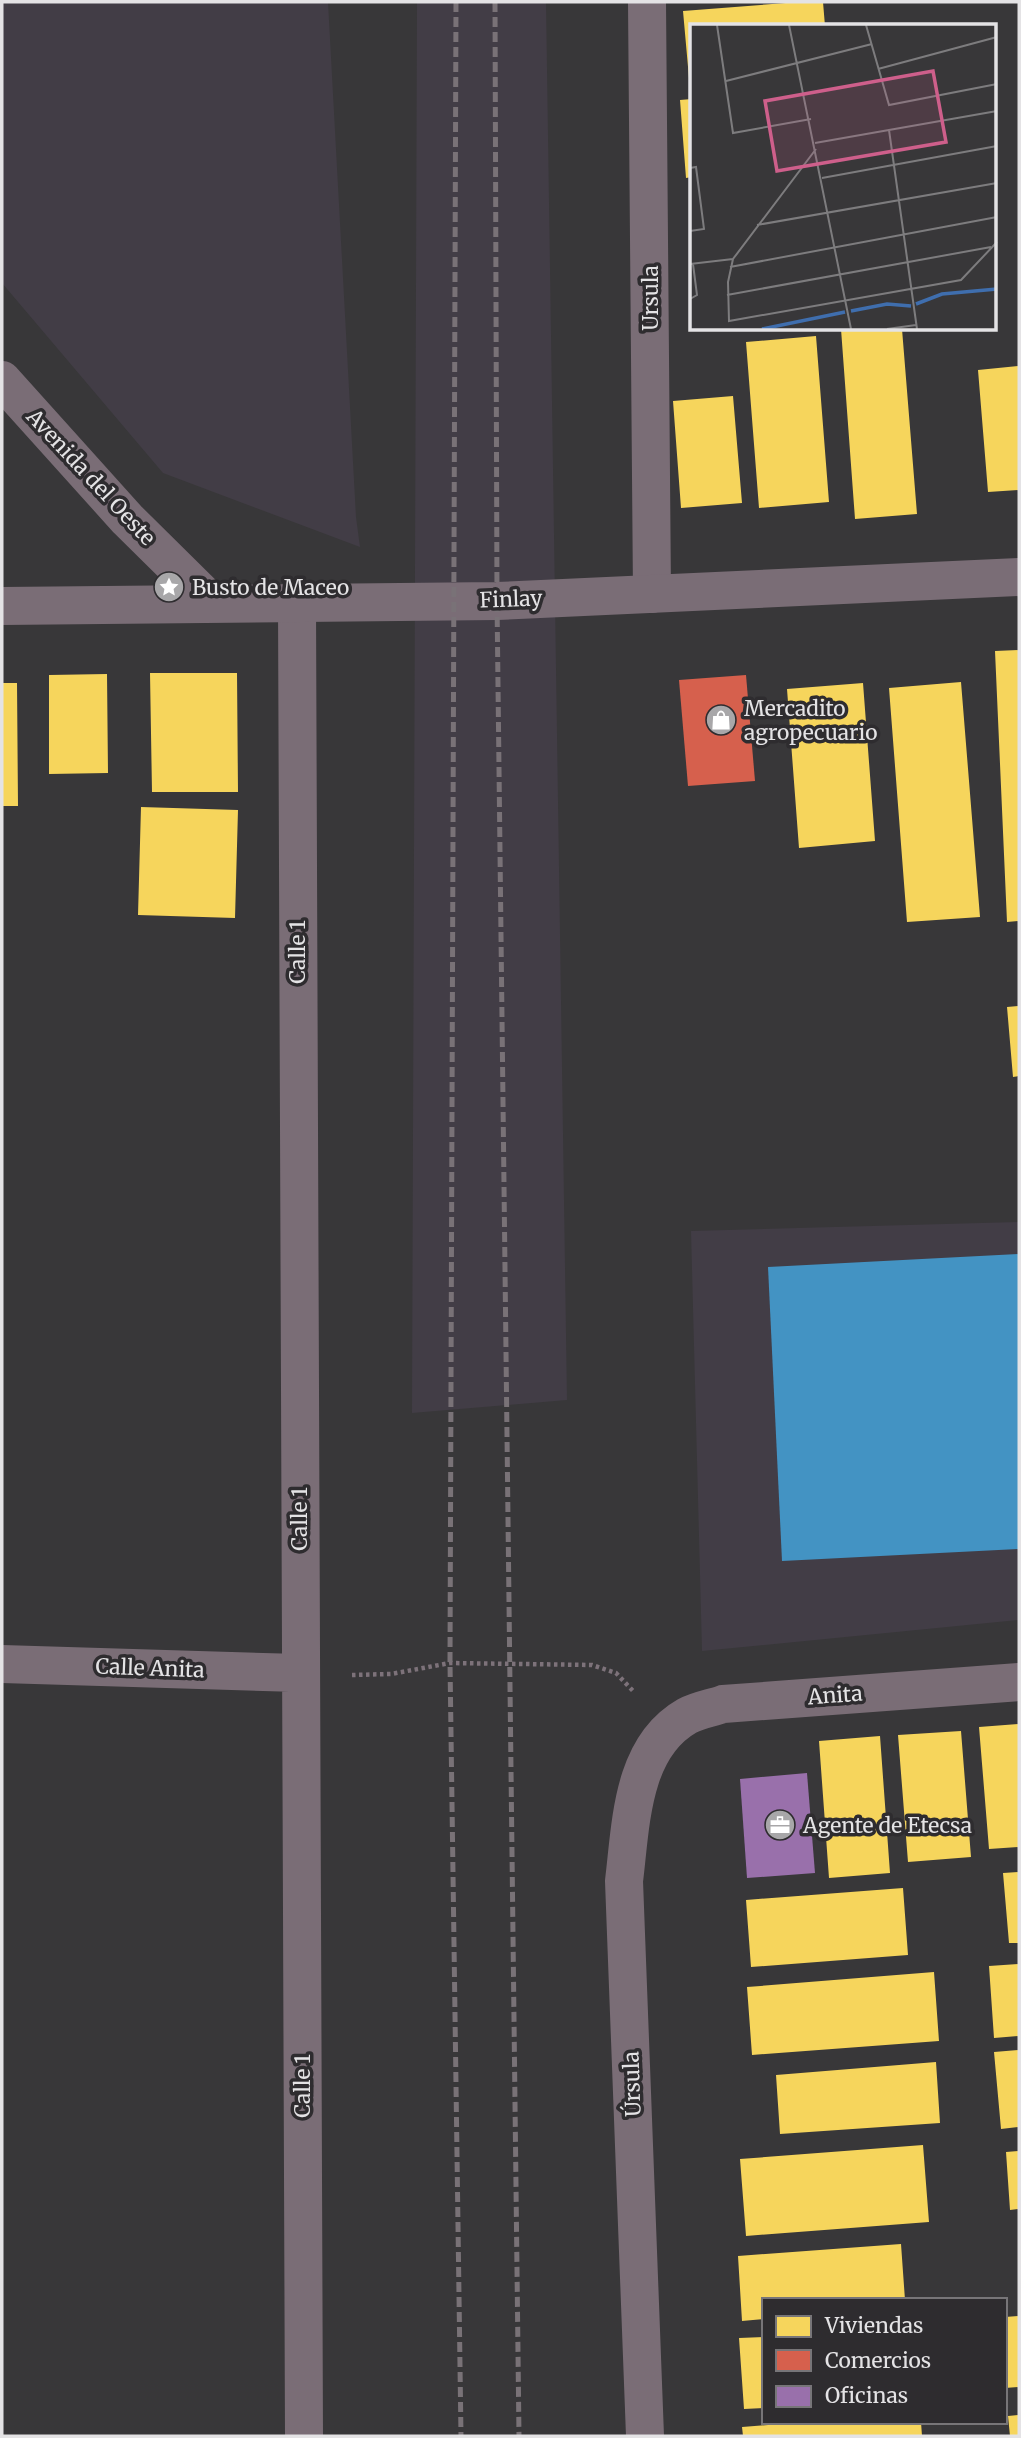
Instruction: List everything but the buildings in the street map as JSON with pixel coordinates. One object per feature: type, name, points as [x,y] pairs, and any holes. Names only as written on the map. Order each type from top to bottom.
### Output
[{"type":"street","name":"Ursula","points":[[648,2],[652,594]]},
{"type":"street","name":"Avenida del Oeste","points":[[2,380],[127,519],[212,603]]},
{"type":"street","name":"Finlay","points":[[2,606],[497,601],[1019,577]]},
{"type":"street","name":"Calle 1","points":[[297,603],[304,2436]]},
{"type":"street","name":"Calle Anita","points":[[2,1664],[299,1674]]},
{"type":"street","name":"Anita","points":[[660,1738],[688,1716],[723,1704],[1019,1682]]},
{"type":"street","name":"Úrsula","points":[[645,2436],[624,1881],[635,1789],[660,1738]]},
{"type":"path","points":[[299,1674],[391,1674],[450,1663],[592,1665],[616,1673],[636,1694],[660,1738]]},
{"type":"shaded area","points":[[2,2],[328,2],[356,517],[360,547],[163,473],[2,283]]},
{"type":"shaded area","points":[[417,2],[546,2],[567,1400],[412,1413]]},
{"type":"shaded area","points":[[1019,1222],[1019,1620],[702,1651],[691,1231]]},
{"type":"railway","points":[[456,2],[450,1663],[461,2436]]},
{"type":"railway","points":[[495,2],[497,601],[519,2436]]},
{"type":"place","name":"Busto de Maceo","points":[[169,587]]},
{"type":"place","name":"Mercadito agropecuario","points":[[721,720]]},
{"type":"place","name":"Agente de Etecsa","points":[[780,1825]]}]
